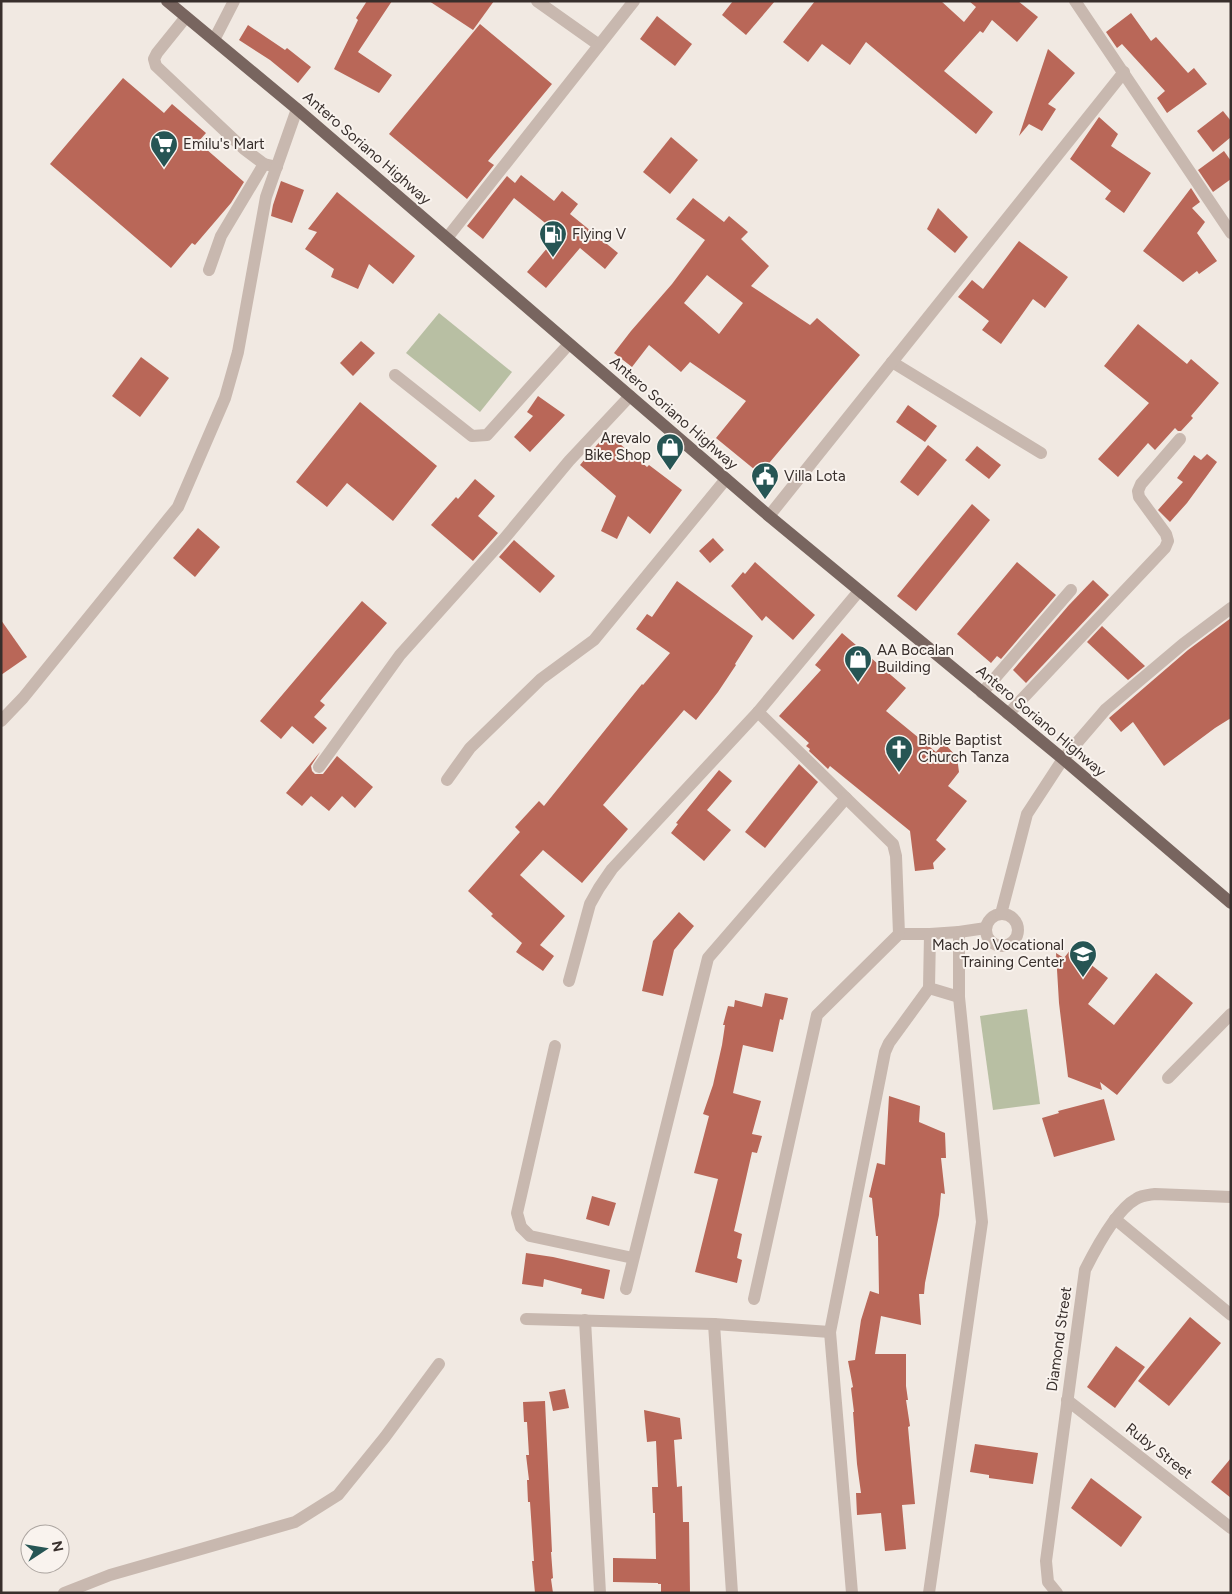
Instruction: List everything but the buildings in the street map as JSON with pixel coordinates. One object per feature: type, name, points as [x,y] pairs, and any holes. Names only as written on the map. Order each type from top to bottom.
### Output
[{"type":"main road","name":"Antero Soriano Highway","points":[[167,1],[297,109],[769,516],[1063,759],[1231,903]]},
{"type":"street","points":[[214,40],[234,1]]},
{"type":"street","points":[[537,1],[599,45]]},
{"type":"street","points":[[447,238],[634,1]]},
{"type":"street","points":[[1075,1],[1231,233]]},
{"type":"street","points":[[186,17],[156,53],[154,59],[156,66],[244,149],[264,164],[277,167]]},
{"type":"street","points":[[769,516],[1124,72]]},
{"type":"street","points":[[1,721],[23,698],[178,507],[225,398],[238,352],[266,197],[297,109]]},
{"type":"street","points":[[209,270],[221,236],[264,164]]},
{"type":"street","points":[[395,375],[472,436],[487,436],[569,344]]},
{"type":"street","points":[[892,362],[1040,453]]},
{"type":"street","points":[[318,767],[400,655],[504,539],[569,461],[630,396]]},
{"type":"street","points":[[1008,714],[1165,548],[1168,541],[1166,534],[1139,498],[1138,491],[1141,484],[1180,439]]},
{"type":"street","points":[[447,780],[470,748],[541,679],[594,640],[726,479]]},
{"type":"street","points":[[982,692],[1071,590]]},
{"type":"street","points":[[570,981],[590,904],[612,869],[758,712],[859,591]]},
{"type":"street","points":[[1001,914],[1027,814],[1063,759],[1094,721],[1112,703],[1231,608]]},
{"type":"street","points":[[758,712],[894,844],[899,934]]},
{"type":"street","points":[[626,1289],[708,958],[846,798]]},
{"type":"street","points":[[1008,914],[1018,923],[1019,931],[1017,938],[1012,943],[1004,946],[997,945],[991,941],[987,935],[986,928],[994,916],[1008,914]]},
{"type":"street","points":[[754,1299],[816,1015],[899,934],[959,932],[986,928]]},
{"type":"street","points":[[929,1593],[982,1222],[959,997],[959,932]]},
{"type":"street","points":[[852,1593],[830,1332],[885,1052],[889,1043],[929,988],[930,934]]},
{"type":"street","points":[[929,988],[959,997]]},
{"type":"street","points":[[1168,1078],[1231,1014]]},
{"type":"street","points":[[555,1046],[517,1213],[521,1227],[530,1236],[633,1258]]},
{"type":"street","name":"Diamond Street","points":[[1057,1593],[1048,1582],[1046,1561],[1085,1270],[1098,1244],[1115,1219],[1134,1199],[1145,1195],[1231,1197]]},
{"type":"street","points":[[1115,1219],[1231,1315]]},
{"type":"street","points":[[526,1318],[714,1324],[830,1332]]},
{"type":"street","points":[[585,1320],[600,1593]]},
{"type":"street","points":[[714,1324],[732,1593]]},
{"type":"street","points":[[64,1593],[110,1575],[295,1522],[338,1495],[385,1437],[438,1364]]},
{"type":"street","name":"Ruby Street","points":[[1068,1400],[1231,1528]]},
{"type":"green space","points":[[439,313],[512,372],[480,412],[406,353]]},
{"type":"green space","points":[[1027,1009],[1040,1104],[993,1110],[980,1016]]},
{"type":"place","name":"Emilu's Mart","points":[[164,168]]},
{"type":"place","name":"Flying V","points":[[553,258]]},
{"type":"place","name":"Arevalo Bike Shop","points":[[670,471]]},
{"type":"place","name":"Villa Lota","points":[[765,500]]},
{"type":"place","name":"AA Bocalan Building","points":[[858,683]]},
{"type":"place","name":"Bible Baptist Church Tanza","points":[[899,773]]},
{"type":"place","name":"Mach Jo Vocational Training Center","points":[[1083,978]]}]
